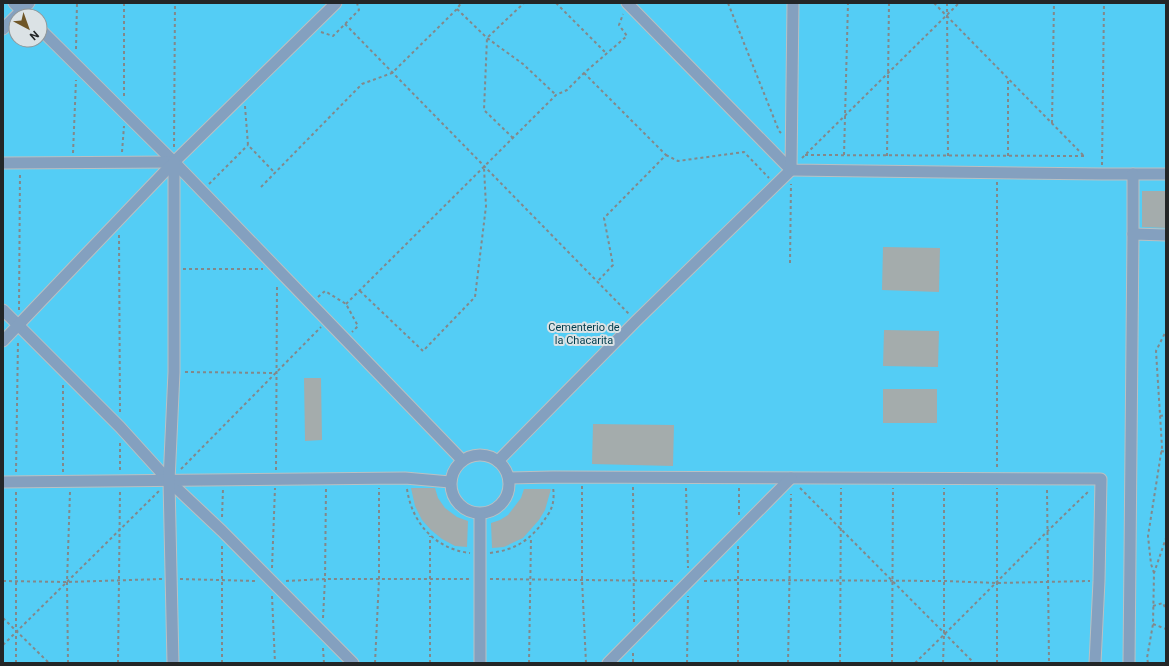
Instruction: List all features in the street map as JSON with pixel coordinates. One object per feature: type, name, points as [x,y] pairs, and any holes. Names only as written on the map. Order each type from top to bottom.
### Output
[{"type":"lane","points":[[627,3],[791,170],[1166,174]]},
{"type":"lane","points":[[498,460],[636,321],[791,170],[793,3]]},
{"type":"lane","points":[[3,342],[174,162],[310,29],[329,5]]},
{"type":"lane","points":[[48,37],[174,162],[462,460]]},
{"type":"lane","points":[[3,163],[174,162]]},
{"type":"lane","points":[[173,663],[169,480],[174,372],[174,162]]},
{"type":"lane","points":[[1129,663],[1133,174]]},
{"type":"lane","points":[[1133,234],[1166,235]]},
{"type":"lane","points":[[3,310],[120,427],[169,480],[222,531],[353,663]]},
{"type":"lane","points":[[480,454],[498,460],[505,468],[509,478],[508,496],[497,509],[480,514],[464,510],[453,498],[450,482],[453,470],[462,460],[480,454]]},
{"type":"lane","points":[[3,482],[405,478],[450,482]]},
{"type":"lane","points":[[509,478],[1102,479],[1095,663]]},
{"type":"lane","points":[[608,663],[791,478]]},
{"type":"lane","points":[[480,514],[480,663]]},
{"type":"path","points":[[73,163],[77,3]]},
{"type":"path","points":[[122,162],[124,113],[124,3]]},
{"type":"path","points":[[174,162],[175,3]]},
{"type":"path","points":[[310,29],[333,36],[359,10],[357,3]]},
{"type":"path","points":[[261,187],[362,84],[392,73],[457,9],[460,3]]},
{"type":"path","points":[[513,138],[484,110],[487,38],[524,3]]},
{"type":"path","points":[[556,3],[607,54]]},
{"type":"path","points":[[346,304],[556,95],[567,90],[584,73],[627,36],[619,25],[627,3]]},
{"type":"path","points":[[728,3],[779,131],[791,141]]},
{"type":"path","points":[[844,155],[848,3]]},
{"type":"path","points":[[887,156],[889,3]]},
{"type":"path","points":[[805,155],[1084,156],[934,3]]},
{"type":"path","points":[[947,3],[948,156]]},
{"type":"path","points":[[790,263],[791,170],[959,3]]},
{"type":"path","points":[[1052,123],[1054,3]]},
{"type":"path","points":[[1102,174],[1104,3]]},
{"type":"path","points":[[457,9],[487,38],[523,64],[556,95]]},
{"type":"path","points":[[345,24],[636,321]]},
{"type":"path","points":[[584,73],[666,156],[678,160],[744,152],[776,185]]},
{"type":"path","points":[[1008,78],[1008,156]]},
{"type":"path","points":[[244,93],[248,145],[275,173]]},
{"type":"path","points":[[202,191],[248,145]]},
{"type":"path","points":[[597,282],[613,265],[604,218],[666,156]]},
{"type":"path","points":[[360,291],[423,351],[476,297],[486,206],[484,167]]},
{"type":"path","points":[[997,173],[997,663]]},
{"type":"path","points":[[118,663],[120,529],[119,220]]},
{"type":"path","points":[[174,269],[278,269],[276,479],[272,581],[275,663]]},
{"type":"path","points":[[310,303],[325,291],[346,304],[358,326],[345,339]]},
{"type":"path","points":[[3,645],[68,582],[327,320]]},
{"type":"path","points":[[1148,663],[1147,658],[1153,624],[1154,573],[1150,557],[1148,536],[1162,451],[1156,351],[1166,330]]},
{"type":"path","points":[[63,370],[68,582],[68,663]]},
{"type":"path","points":[[174,372],[276,373]]},
{"type":"path","points":[[1160,416],[1166,415]]},
{"type":"path","points":[[1162,451],[1166,452]]},
{"type":"path","points":[[375,663],[379,579],[379,478]]},
{"type":"path","points":[[582,478],[582,580],[586,663]]},
{"type":"path","points":[[633,478],[633,663]]},
{"type":"path","points":[[738,663],[739,478]]},
{"type":"path","points":[[791,478],[974,663]]},
{"type":"path","points":[[788,663],[791,478]]},
{"type":"path","points":[[840,663],[841,478]]},
{"type":"path","points":[[1047,478],[1049,663]]},
{"type":"path","points":[[324,663],[323,633],[326,479]]},
{"type":"path","points":[[892,663],[893,479]]},
{"type":"path","points":[[943,663],[944,479]]},
{"type":"path","points":[[915,663],[1048,530],[1102,479]]},
{"type":"path","points":[[222,663],[223,480]]},
{"type":"path","points":[[16,482],[16,663]]},
{"type":"path","points":[[430,536],[430,663]]},
{"type":"path","points":[[529,663],[531,537]]},
{"type":"path","points":[[1154,573],[1166,538]]},
{"type":"path","points":[[1162,551],[1166,552]]},
{"type":"path","points":[[3,581],[68,582],[171,579],[272,581],[325,579],[480,579],[633,580],[688,582],[738,580],[997,582],[1099,581]]},
{"type":"path","points":[[1153,606],[1163,603],[1166,610]]},
{"type":"path","points":[[3,618],[49,663]]},
{"type":"path","points":[[1153,624],[1166,629]]},
{"type":"green space","name":"Cementerio de la Chacarita","points":[[3,3],[1166,3],[1166,663],[3,663]]},
{"type":"building","points":[[1142,191],[1166,191],[1166,228],[1142,227]]},
{"type":"building","points":[[883,247],[940,248],[939,292],[882,290]]},
{"type":"building","points":[[884,330],[939,331],[938,367],[883,366]]},
{"type":"building","points":[[304,378],[321,378],[322,440],[305,441]]},
{"type":"building","points":[[883,389],[937,389],[937,423],[883,423]]},
{"type":"building","points":[[593,424],[674,425],[673,466],[592,464]]},
{"type":"building","points":[[411,488],[435,488],[438,498],[445,508],[457,517],[468,521],[467,547],[455,546],[442,539],[431,530],[422,520],[415,506]]},
{"type":"building","points":[[524,489],[551,489],[545,510],[539,520],[523,538],[504,547],[492,548],[491,523],[508,515],[521,498]]}]
